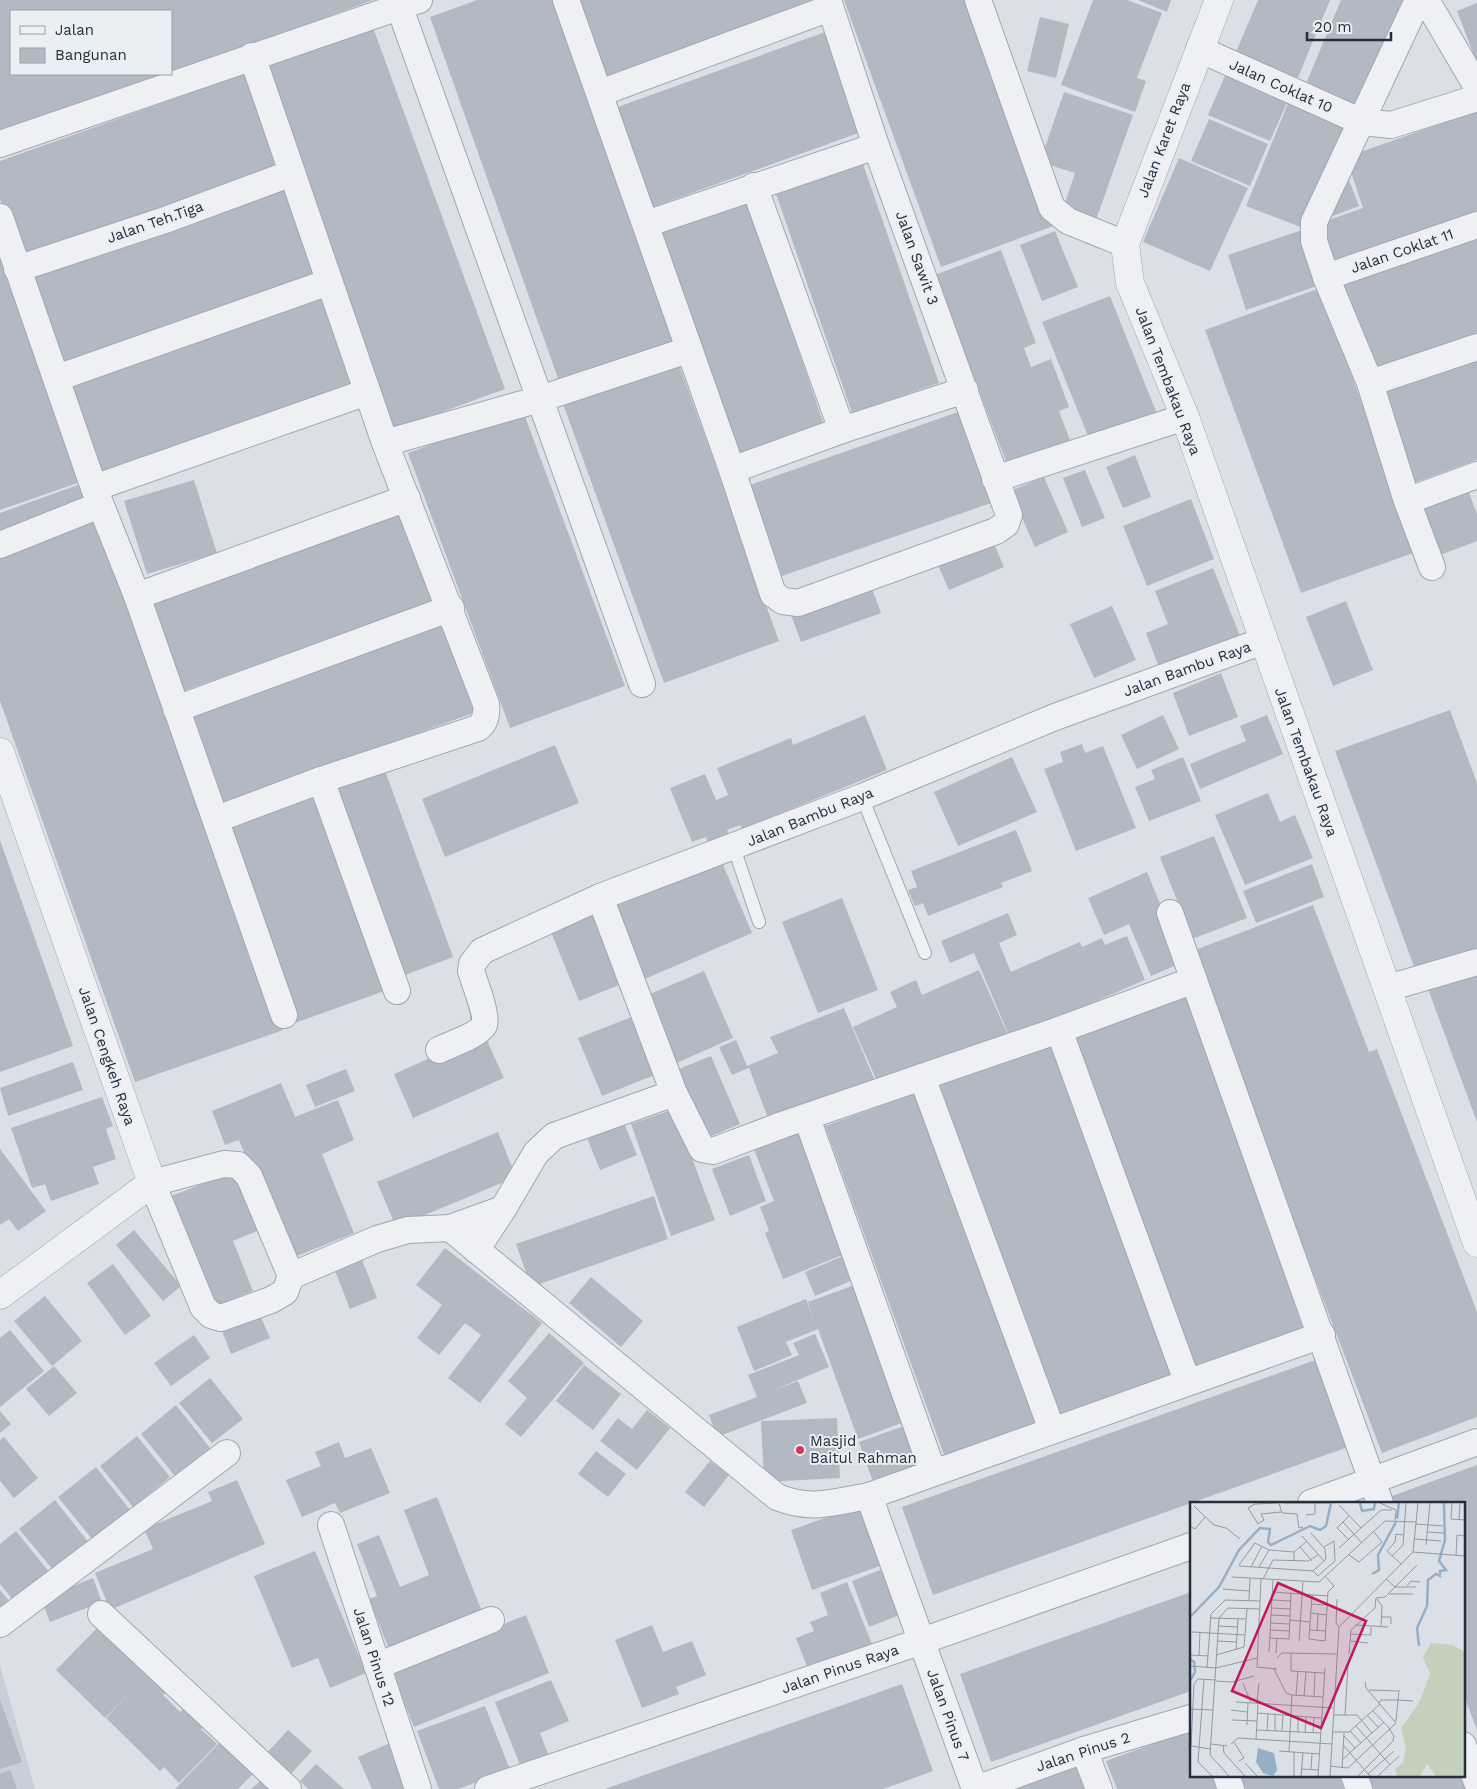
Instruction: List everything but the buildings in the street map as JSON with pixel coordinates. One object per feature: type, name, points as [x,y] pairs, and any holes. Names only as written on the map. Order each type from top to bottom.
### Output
[{"type":"street","points":[[566,0],[646,224],[688,350],[732,470],[842,430],[965,390]]},
{"type":"street","points":[[978,0],[1052,208],[1068,221],[1125,244]]},
{"type":"street","name":"Jalan Karet Raya","points":[[1130,283],[1125,244],[1219,0]]},
{"type":"street","points":[[1418,0],[1314,222],[1314,240],[1326,277],[1370,383],[1407,501],[1432,567]]},
{"type":"street","points":[[1426,0],[1477,87]]},
{"type":"street","points":[[0,144],[405,2],[540,399],[642,684]]},
{"type":"street","points":[[600,93],[829,4]]},
{"type":"street","name":"Jalan Sawit 3","points":[[732,470],[773,594],[783,601],[798,603],[996,531],[1006,524],[1009,515],[876,146],[829,4]]},
{"type":"street","name":"Jalan Coklat 10","points":[[1199,49],[1362,122],[1391,125],[1477,98]]},
{"type":"street","points":[[217,819],[321,780],[482,725],[487,712],[486,704],[451,608],[385,443],[252,56]]},
{"type":"street","points":[[646,224],[876,146]]},
{"type":"street","name":"Jalan Teh.Tiga","points":[[16,269],[164,220],[292,173]]},
{"type":"street","points":[[754,186],[842,430]]},
{"type":"street","points":[[0,217],[16,269],[57,378],[97,497],[137,596],[217,819],[284,1015]]},
{"type":"street","name":"Jalan Coklat 11","points":[[1326,277],[1477,224]]},
{"type":"street","points":[[57,378],[329,282]]},
{"type":"street","name":"Jalan Tembakau Raya","points":[[1130,283],[1185,418],[1477,1242]]},
{"type":"street","points":[[1370,383],[1477,347]]},
{"type":"street","points":[[385,443],[540,399],[688,350]]},
{"type":"street","points":[[0,546],[97,497],[367,392]]},
{"type":"street","points":[[995,479],[1185,418]]},
{"type":"street","points":[[1407,501],[1477,475]]},
{"type":"street","points":[[137,596],[407,498]]},
{"type":"street","points":[[176,709],[451,608]]},
{"type":"street","name":"Jalan Bambu Raya","points":[[439,1050],[475,1033],[484,1025],[485,1017],[471,971],[472,964],[482,952],[600,897],[734,848],[1056,717],[1263,641]]},
{"type":"street","name":"Jalan Cengkeh Raya","points":[[0,752],[152,1182]]},
{"type":"street","points":[[321,780],[397,991]]},
{"type":"street","points":[[600,897],[674,1094],[702,1150],[713,1151],[1059,1030],[1194,980]]},
{"type":"street","points":[[1170,913],[1322,1335],[1376,1492]]},
{"type":"street","points":[[1388,988],[1477,962]]},
{"type":"street","points":[[1059,1030],[1187,1381]]},
{"type":"street","points":[[922,1077],[1052,1430]]},
{"type":"street","points":[[476,1250],[536,1153],[554,1136],[674,1094]]},
{"type":"street","points":[[807,1118],[933,1472]]},
{"type":"street","points":[[0,1295],[152,1182],[224,1164],[238,1165],[249,1176],[291,1276],[285,1292],[271,1300],[221,1318],[211,1315],[194,1289],[152,1182]]},
{"type":"street","points":[[291,1276],[378,1239],[408,1230],[450,1228],[503,1209]]},
{"type":"street","points":[[450,1228],[777,1497],[796,1505],[812,1506],[869,1496],[1187,1381],[1322,1335]]},
{"type":"street","points":[[1317,1502],[1376,1492],[1477,1442]]},
{"type":"street","points":[[0,1624],[227,1453]]},
{"type":"street","name":"Jalan Pinus 7","points":[[869,1496],[975,1789]]},
{"type":"street","name":"Jalan Pinus 12","points":[[331,1525],[418,1789]]},
{"type":"street","name":"Jalan Pinus Raya","points":[[488,1789],[922,1641],[1190,1546]]},
{"type":"street","points":[[101,1614],[288,1789]]},
{"type":"street","points":[[377,1666],[490,1620]]},
{"type":"street","name":"Jalan Pinus 2","points":[[975,1789],[1084,1750],[1190,1718]]},
{"type":"street","points":[[1464,1748],[1477,1782]]},
{"type":"street","points":[[1084,1750],[1099,1789]]},
{"type":"street","points":[[1226,1776],[1231,1789]]},
{"type":"street","points":[[1354,1776],[1358,1789]]},
{"type":"lane","points":[[862,797],[925,953]]},
{"type":"lane","points":[[734,848],[759,922]]},
{"type":"shaded area","points":[[0,1665],[35,1789],[0,1789]]},
{"type":"place","name":"Masjid Baitul Rahman","points":[[800,1450]]}]
